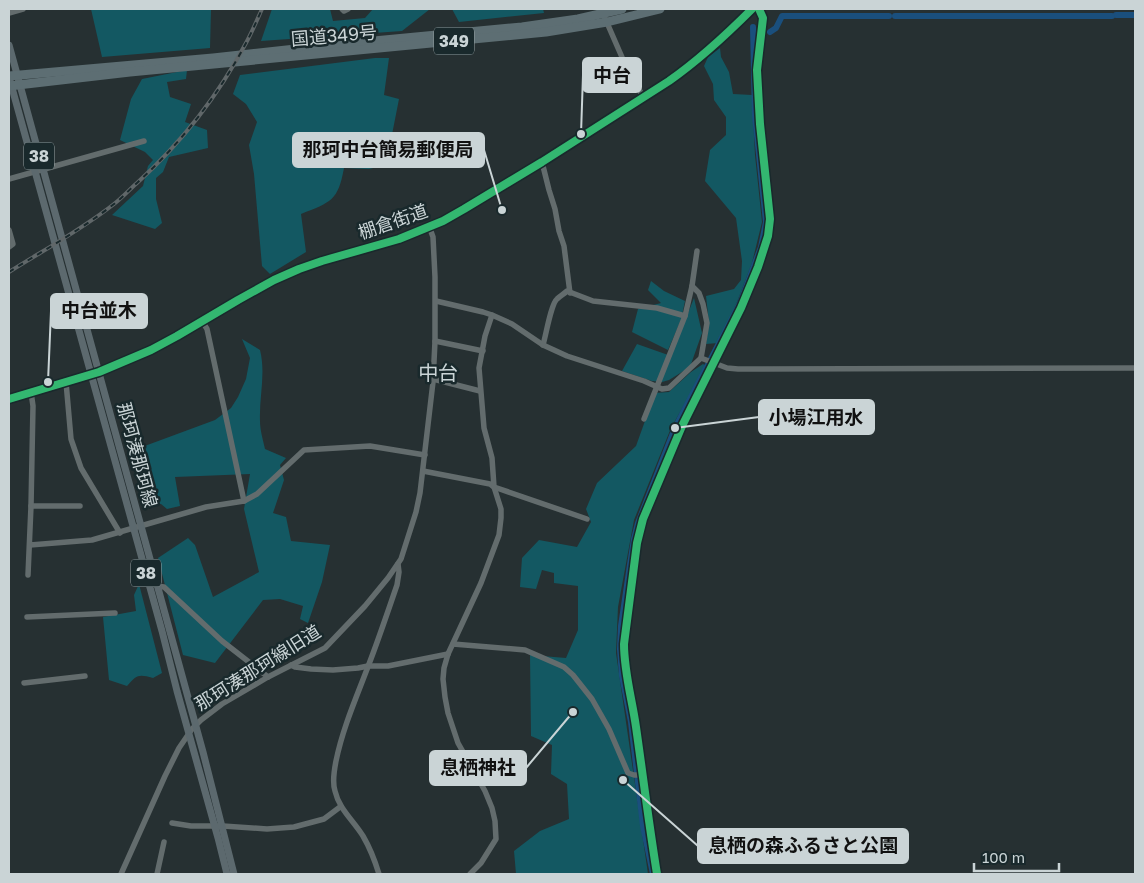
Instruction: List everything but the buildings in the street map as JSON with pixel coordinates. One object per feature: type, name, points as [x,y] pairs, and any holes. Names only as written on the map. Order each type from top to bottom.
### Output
[{"type":"highway","name":"国道349号","points":[[13,81],[522,27],[578,18],[602,11],[622,9]]},
{"type":"highway","name":"国道349号","points":[[247,57],[546,32],[607,22],[660,9]]},
{"type":"main road","name":"那珂湊那珂線","points":[[9,45],[13,81],[62,255],[91,374],[137,527],[157,586],[195,726],[219,826],[227,874]]},
{"type":"main road","name":"那珂湊那珂線","points":[[62,255],[99,372],[189,733],[234,874]]},
{"type":"street","points":[[9,13],[19,9]]},
{"type":"street","points":[[342,9],[344,11],[348,9]]},
{"type":"street","name":"棚倉街道","points":[[9,399],[99,372],[152,350],[274,280],[322,260],[399,239],[464,209],[644,98],[680,73],[719,41],[752,9]]},
{"type":"street","points":[[657,874],[638,775],[636,724],[624,660],[624,644],[637,543],[644,519],[708,361],[741,308],[758,267],[768,236],[770,219],[760,124],[757,70],[763,18],[759,9]]},
{"type":"street","points":[[602,11],[628,71],[644,98]]},
{"type":"street","points":[[9,179],[144,141]]},
{"type":"street","points":[[542,162],[555,209],[558,231],[564,246],[570,293]]},
{"type":"street","name":"那珂湊那珂線旧道","points":[[121,874],[179,748],[195,726],[222,704],[325,648],[365,606],[398,564],[416,512],[423,471],[433,379],[436,301],[433,237],[429,226]]},
{"type":"street","points":[[9,230],[13,244],[9,247]]},
{"type":"street","points":[[644,419],[684,316],[692,286],[697,251]]},
{"type":"street","points":[[692,286],[699,293],[703,304],[707,323],[708,361]]},
{"type":"street","points":[[543,345],[554,303],[566,291],[593,301],[657,308],[684,316]]},
{"type":"street","points":[[436,301],[492,315],[512,324],[543,345],[567,356],[662,389],[669,388],[708,361]]},
{"type":"street","points":[[470,874],[481,862],[496,839],[496,826],[492,808],[458,743],[448,713],[445,697],[444,668],[448,654],[481,584],[499,535],[501,509],[494,487],[492,458],[484,428],[479,368],[485,336],[492,315]]},
{"type":"street","points":[[202,321],[207,329],[244,500]]},
{"type":"street","points":[[435,341],[482,351]]},
{"type":"street","points":[[708,361],[727,368],[738,369],[1135,368]]},
{"type":"street","points":[[433,379],[480,390]]},
{"type":"street","points":[[66,382],[71,439],[81,468],[120,533]]},
{"type":"street","points":[[28,575],[31,506],[31,392]]},
{"type":"street","points":[[30,545],[92,540],[206,507],[244,500],[257,494],[304,450],[370,446],[425,455]]},
{"type":"street","points":[[423,471],[490,484],[587,519]]},
{"type":"street","points":[[31,506],[80,506]]},
{"type":"street","points":[[379,874],[375,860],[362,835],[340,807],[334,790],[334,779],[343,734],[397,585],[398,564]]},
{"type":"street","points":[[157,586],[164,588],[222,641],[268,678]]},
{"type":"street","points":[[27,617],[115,613]]},
{"type":"street","points":[[453,644],[525,650],[564,667],[592,698],[609,729],[628,773],[638,775]]},
{"type":"street","points":[[291,666],[333,670],[388,666],[448,654]]},
{"type":"street","points":[[24,683],[86,676]]},
{"type":"street","points":[[172,823],[191,826],[267,829],[294,827],[324,819],[340,807]]},
{"type":"street","points":[[157,874],[164,842]]},
{"type":"shaded area","points":[[91,9],[211,9],[210,48],[102,57]]},
{"type":"shaded area","points":[[272,9],[330,9],[333,21],[365,18],[373,9],[430,9],[402,31],[261,41]]},
{"type":"shaded area","points":[[452,9],[543,9],[544,13],[459,22]]},
{"type":"shaded area","points":[[720,48],[721,57],[729,72],[733,94],[752,95],[755,155],[762,222],[752,263],[737,302],[718,343],[706,344],[709,323],[706,296],[734,289],[741,280],[742,261],[736,218],[705,181],[710,150],[726,135],[726,117],[714,100],[713,84],[704,66],[708,57]]},
{"type":"shaded area","points":[[375,58],[389,58],[384,95],[399,99],[386,165],[369,169],[344,168],[339,187],[332,199],[301,214],[306,252],[270,274],[262,266],[254,174],[249,145],[257,122],[246,104],[233,94],[240,75]]},
{"type":"shaded area","points":[[187,70],[186,79],[167,82],[170,97],[191,104],[185,122],[207,130],[208,148],[169,157],[163,172],[156,178],[156,199],[162,223],[155,229],[112,215],[143,186],[148,166],[153,160],[145,152],[120,140],[131,99],[142,79]]},
{"type":"shaded area","points":[[651,281],[664,291],[685,301],[681,320],[668,350],[632,332],[638,309],[661,303],[648,290]]},
{"type":"shaded area","points":[[694,298],[702,333],[690,367],[669,380],[662,382],[652,381],[622,371],[637,344],[671,356]]},
{"type":"shaded area","points":[[242,339],[260,350],[262,359],[260,424],[265,449],[286,458],[280,465],[284,480],[273,513],[286,517],[291,541],[330,545],[322,582],[308,623],[300,619],[303,606],[280,599],[263,600],[215,663],[183,655],[158,558],[188,538],[195,545],[213,597],[259,572],[244,509],[250,474],[175,477],[180,506],[167,509],[161,504],[146,506],[143,485],[147,483],[142,473],[142,447],[215,420],[231,408],[246,379],[250,358]]},
{"type":"shaded area","points":[[703,364],[706,366],[671,428],[634,520],[618,607],[616,653],[648,874],[516,874],[514,851],[540,831],[569,819],[567,784],[551,774],[552,745],[531,736],[530,655],[566,658],[578,630],[578,586],[554,583],[554,573],[542,570],[536,589],[520,587],[522,558],[539,540],[577,547],[591,522],[586,509],[597,483],[636,446],[655,393],[669,392]]},
{"type":"shaded area","points":[[139,584],[162,673],[153,678],[138,676],[127,686],[109,680],[103,617],[136,611],[134,595]]},
{"type":"waterway","points":[[1116,15],[1135,15]]},
{"type":"waterway","points":[[770,32],[776,28],[782,16],[889,16]]},
{"type":"waterway","points":[[895,16],[1112,16]]},
{"type":"waterway","points":[[653,874],[643,826],[631,722],[622,676],[621,626],[638,523],[675,428],[740,303],[761,247],[766,222],[755,116],[753,27]]},
{"type":"railway","points":[[9,272],[76,231],[117,202],[169,152],[198,118],[223,82],[246,43],[262,9]]},
{"type":"cycle path","points":[[9,399],[99,372],[151,350],[274,280],[299,269],[399,239],[443,221],[542,162],[669,81],[712,47],[752,9]]},
{"type":"cycle path","points":[[657,874],[624,644],[637,543],[643,519],[682,426],[741,308],[758,267],[768,236],[770,219],[760,124],[757,70],[763,18],[759,9]]},
{"type":"place","name":"中台","points":[[581,134]]},
{"type":"place","name":"那珂中台簡易郵便局","points":[[502,210]]},
{"type":"place","name":"中台並木","points":[[48,382]]},
{"type":"place","name":"小場江用水","points":[[675,428]]},
{"type":"place","name":"息栖神社","points":[[573,712]]},
{"type":"place","name":"息栖の森ふるさと公園","points":[[623,780]]},
{"type":"district","name":"中台","points":[[438,373]]}]
